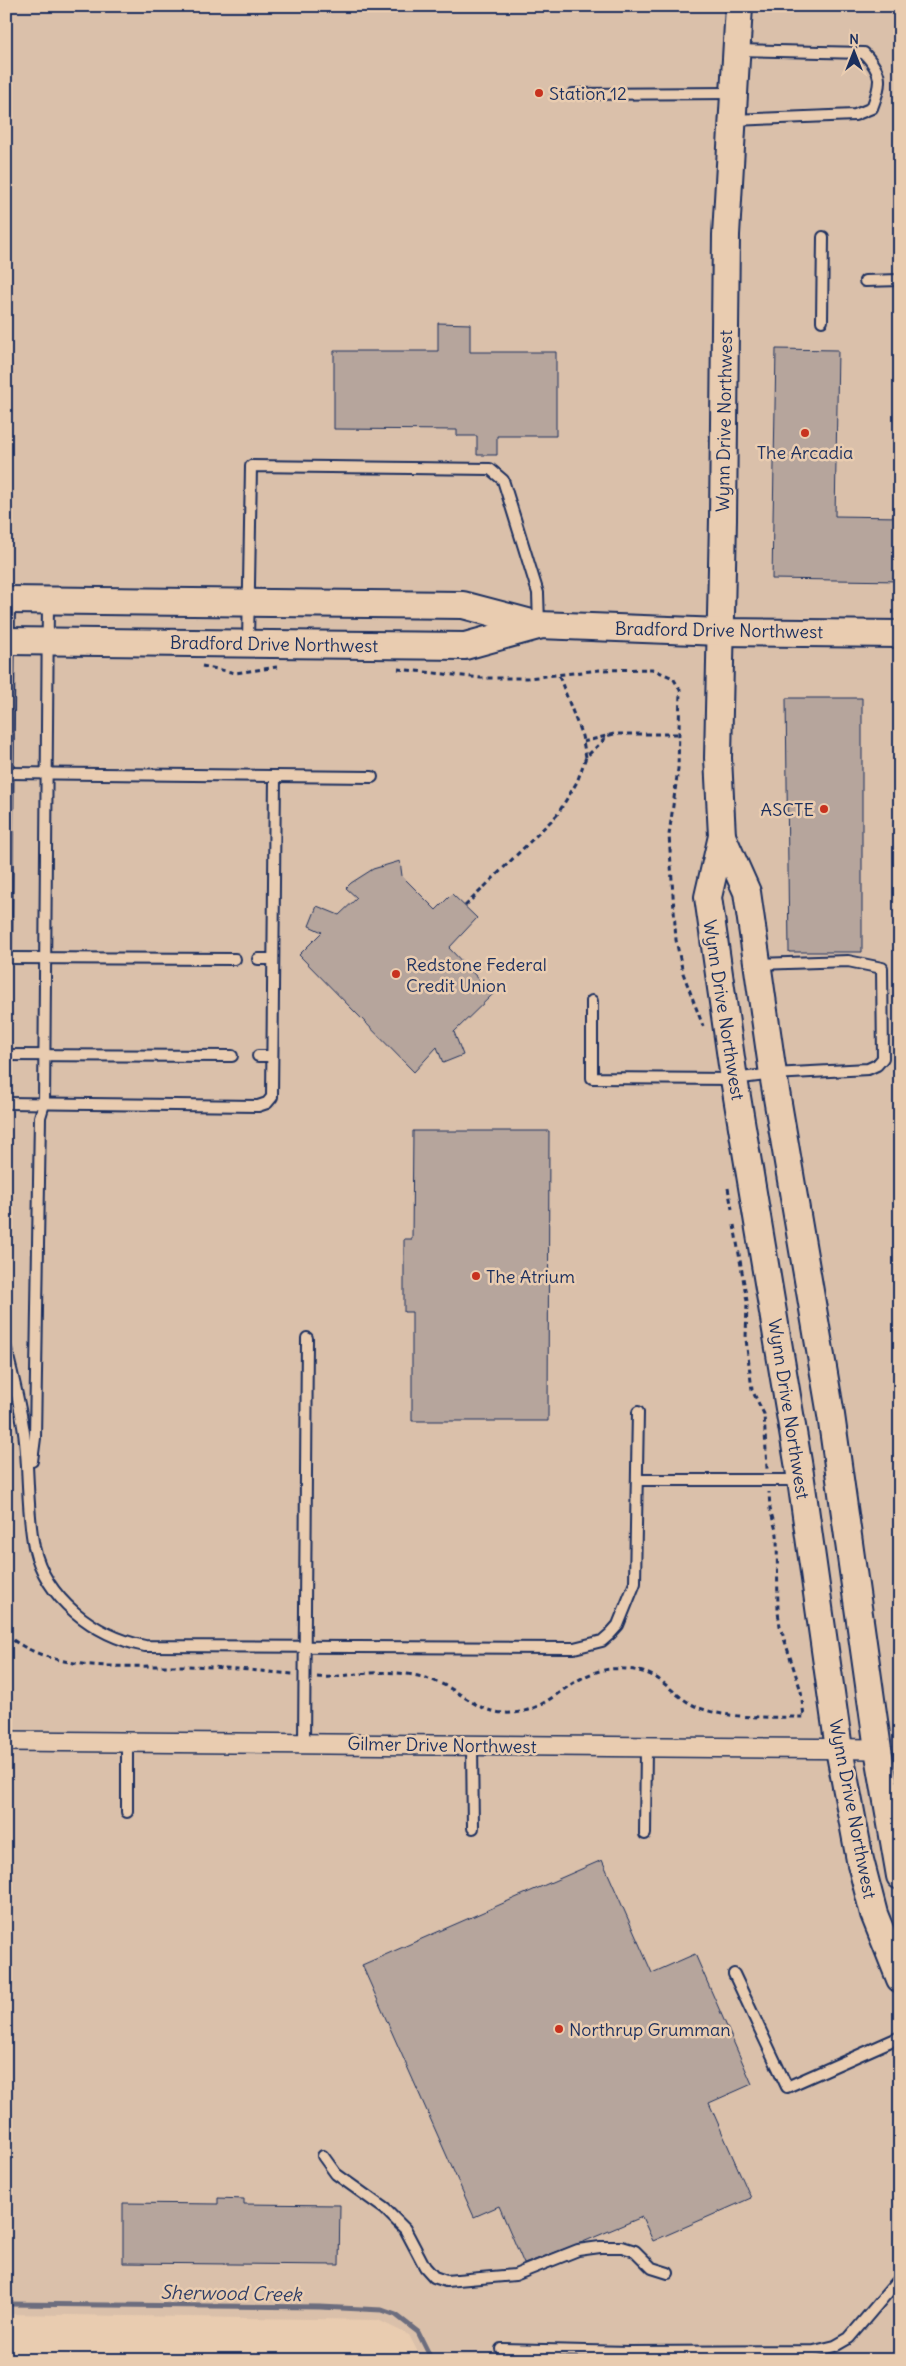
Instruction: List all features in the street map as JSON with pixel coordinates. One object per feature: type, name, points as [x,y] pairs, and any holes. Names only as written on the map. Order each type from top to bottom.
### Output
[{"type":"street","name":"Wynn Drive Northwest","points":[[739,6],[726,235],[718,758],[722,836],[708,897],[734,1079],[801,1480],[839,1748],[862,1869],[874,1914],[900,1979]]},
{"type":"street","name":"Bradford Drive Northwest","points":[[8,600],[463,605],[539,626],[720,632],[900,634]]},
{"type":"street","name":"Bradford Drive Northwest","points":[[8,641],[465,646],[539,626]]},
{"type":"street","name":"Wynn Drive Northwest","points":[[722,836],[747,892],[773,1074],[831,1415],[878,1749],[900,1876]]},
{"type":"street","name":"Gilmer Drive Northwest","points":[[6,1741],[878,1749]]},
{"type":"lane","points":[[732,120],[855,116],[872,108],[880,88],[877,67],[864,53],[736,50]]},
{"type":"lane","points":[[573,94],[734,93]]},
{"type":"lane","points":[[822,321],[823,237]]},
{"type":"lane","points":[[865,281],[900,280]]},
{"type":"lane","points":[[248,644],[250,603],[250,466],[490,469],[503,480],[538,593],[539,626]]},
{"type":"lane","points":[[8,600],[6,957],[45,959],[235,959]]},
{"type":"lane","points":[[29,1480],[35,1438],[40,1117],[44,1104],[48,600]]},
{"type":"lane","points":[[8,773],[372,777]]},
{"type":"lane","points":[[6,1104],[258,1106],[267,1103],[272,1097],[275,776]]},
{"type":"lane","points":[[258,959],[273,959]]},
{"type":"lane","points":[[592,1001],[592,1078],[734,1079],[773,1074],[868,1069],[877,1065],[883,1058],[882,968],[848,961],[757,964]]},
{"type":"lane","points":[[6,1055],[232,1056]]},
{"type":"lane","points":[[258,1056],[272,1056]]},
{"type":"lane","points":[[304,1744],[307,1338]]},
{"type":"lane","points":[[6,1348],[25,1438],[31,1524],[38,1562],[58,1595],[83,1620],[115,1637],[144,1646],[574,1648],[602,1642],[618,1624],[635,1583],[638,1412]]},
{"type":"lane","points":[[638,1480],[801,1480]]},
{"type":"lane","points":[[127,1742],[127,1812]]},
{"type":"lane","points":[[472,1745],[473,1828]]},
{"type":"lane","points":[[645,1834],[646,1747]]},
{"type":"lane","points":[[734,1974],[786,2087],[900,2037]]},
{"type":"lane","points":[[323,2156],[336,2174],[385,2209],[405,2229],[425,2267],[434,2277],[446,2281],[515,2275],[578,2250],[600,2247],[622,2247],[634,2251],[652,2268],[668,2274]]},
{"type":"lane","points":[[501,2349],[630,2356],[814,2351],[835,2346],[849,2338],[900,2278]]},
{"type":"path","points":[[559,676],[583,742],[586,757]]},
{"type":"path","points":[[673,678],[680,690],[678,769],[669,835],[671,879],[679,958],[704,1030]]},
{"type":"path","points":[[583,742],[609,735],[679,734]]},
{"type":"path","points":[[465,906],[557,815],[577,782],[586,757],[609,735]]},
{"type":"path","points":[[6,1635],[32,1652],[52,1659],[113,1667],[180,1666],[321,1677],[376,1673],[420,1676],[437,1682],[479,1706],[496,1713],[514,1713],[531,1709],[545,1702],[566,1686],[596,1671],[625,1669],[643,1671],[659,1678],[691,1704],[706,1710],[757,1716],[804,1717],[801,1691],[780,1626],[778,1612],[777,1534],[770,1509],[764,1414],[752,1390],[746,1339],[746,1301],[728,1186]]},
{"type":"shaded area","points":[[6,6],[900,6],[900,2360],[422,2360],[409,2335],[378,2320],[6,2314]]},
{"type":"building","points":[[438,323],[470,324],[470,352],[556,352],[556,436],[497,436],[497,455],[477,455],[477,436],[457,436],[457,430],[334,429],[334,351],[438,351]]},
{"type":"building","name":"The Arcadia","points":[[776,349],[838,350],[835,516],[900,517],[900,581],[772,579]]},
{"type":"building","name":"ASCTE","points":[[786,698],[862,698],[862,952],[789,952]]},
{"type":"building","name":"Redstone Federal Credit Union","points":[[400,861],[402,876],[436,910],[452,894],[477,918],[449,948],[493,994],[454,1032],[463,1055],[443,1063],[437,1047],[414,1072],[299,955],[322,932],[309,926],[317,906],[339,915],[357,898],[346,888],[351,883],[373,869]]},
{"type":"building","name":"The Atrium","points":[[413,1131],[549,1131],[548,1421],[412,1421],[412,1312],[404,1312],[404,1239],[412,1239]]},
{"type":"building","name":"Northrup Grumman","points":[[602,1860],[652,1973],[695,1954],[752,2084],[709,2103],[751,2198],[653,2241],[642,2217],[524,2264],[499,2206],[474,2217],[362,1965]]},
{"type":"building","points":[[218,2198],[244,2199],[244,2204],[340,2205],[339,2265],[123,2263],[123,2203],[218,2204]]},
{"type":"waterway","name":"Sherwood Creek","points":[[6,2304],[320,2307],[382,2310],[396,2315],[418,2332],[432,2360]]},
{"type":"place","name":"Station 12","points":[[539,93]]},
{"type":"place","name":"The Arcadia","points":[[805,433]]},
{"type":"place","name":"ASCTE","points":[[824,809]]},
{"type":"place","name":"Redstone Federal Credit Union","points":[[396,974]]},
{"type":"place","name":"The Atrium","points":[[476,1276]]},
{"type":"place","name":"Northrup Grumman","points":[[559,2029]]}]
